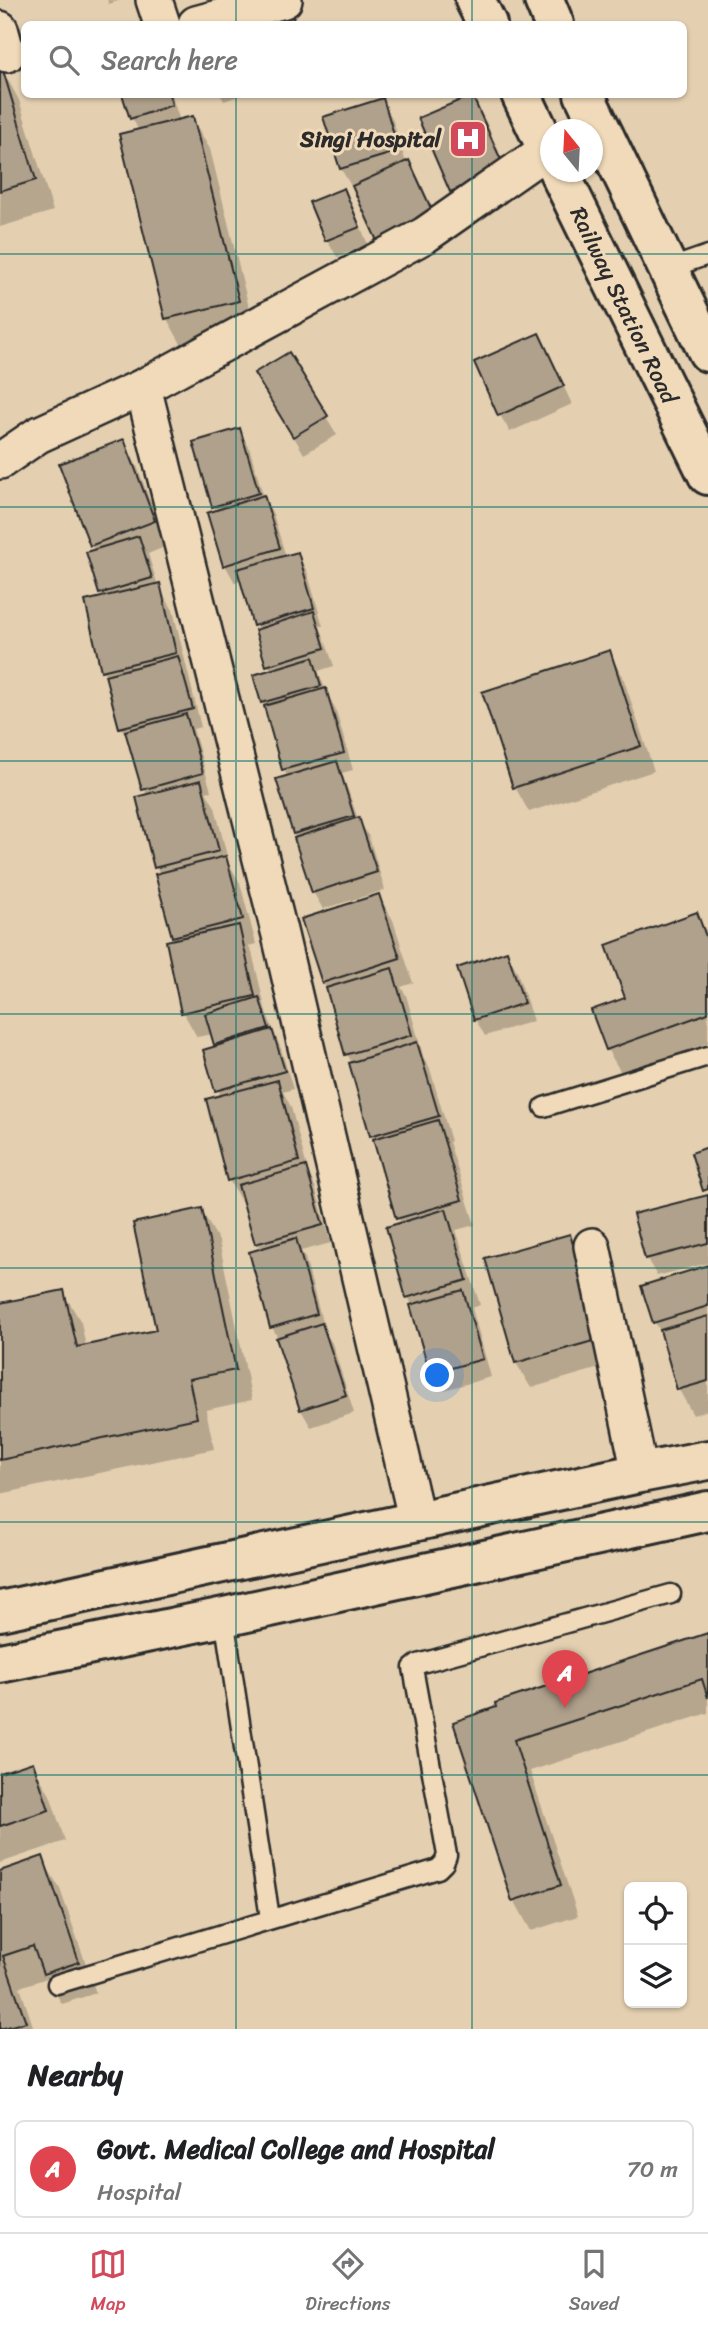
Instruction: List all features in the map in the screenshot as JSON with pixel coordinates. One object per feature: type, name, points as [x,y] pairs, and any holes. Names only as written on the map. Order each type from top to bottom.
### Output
[{"type":"main road","points":[[475,0],[486,21]]},
{"type":"main road","points":[[544,0],[553,21]]},
{"type":"main road","name":"Railway Station Road","points":[[523,98],[540,133]]},
{"type":"main road","points":[[586,98],[708,352]]},
{"type":"main road","name":"Railway Station Road","points":[[564,182],[708,475]]},
{"type":"main road","points":[[0,1611],[708,1460]]},
{"type":"main road","points":[[0,1663],[708,1511]]},
{"type":"street","points":[[154,0],[161,21]]},
{"type":"street","points":[[208,21],[284,0]]},
{"type":"street","points":[[0,461],[38,435],[143,387],[425,235],[540,165]]},
{"type":"street","points":[[143,387],[280,935],[417,1522]]},
{"type":"street","points":[[592,1246],[640,1473]]},
{"type":"lane","points":[[668,269],[708,255]]},
{"type":"lane","points":[[544,1107],[708,1056]]},
{"type":"lane","points":[[57,1984],[438,1869],[447,1855],[413,1668],[418,1664],[671,1594]]},
{"type":"lane","points":[[224,1617],[270,1918]]},
{"type":"building","points":[[290,9],[294,21],[252,21]]},
{"type":"building","points":[[2,67],[36,180],[0,191],[0,68]]},
{"type":"building","points":[[123,98],[170,98],[172,105],[130,119]]},
{"type":"building","points":[[383,98],[399,151],[340,169],[323,117]]},
{"type":"building","points":[[465,98],[473,98],[505,169],[450,192],[418,118]]},
{"type":"building","points":[[193,116],[239,301],[165,319],[119,134]]},
{"type":"building","points":[[409,160],[434,215],[377,241],[352,186]]},
{"type":"building","points":[[344,188],[360,227],[325,241],[309,202]]},
{"type":"building","points":[[539,333],[564,386],[498,416],[474,362]]},
{"type":"building","points":[[289,352],[328,416],[293,437],[254,373]]},
{"type":"building","points":[[240,428],[259,493],[212,507],[193,442]]},
{"type":"building","points":[[124,439],[155,521],[90,546],[59,464]]},
{"type":"building","points":[[264,495],[280,548],[223,566],[207,513]]},
{"type":"building","points":[[139,536],[152,578],[99,594],[86,552]]},
{"type":"building","points":[[298,552],[314,608],[253,626],[237,569]]},
{"type":"building","points":[[160,583],[176,653],[101,671],[85,601]]},
{"type":"building","points":[[314,611],[325,648],[266,666],[255,630]]},
{"type":"building","points":[[610,650],[641,746],[513,788],[482,692]]},
{"type":"building","points":[[178,656],[193,709],[119,728],[105,675]]},
{"type":"building","points":[[313,657],[321,686],[261,703],[253,675]]},
{"type":"building","points":[[326,688],[344,753],[282,770],[264,706]]},
{"type":"building","points":[[186,714],[203,773],[142,790],[125,731]]},
{"type":"building","points":[[337,761],[354,816],[293,834],[276,779]]},
{"type":"building","points":[[201,780],[219,851],[154,868],[136,797]]},
{"type":"building","points":[[359,817],[377,872],[312,893],[294,838]]},
{"type":"building","points":[[226,856],[243,919],[172,937],[155,874]]},
{"type":"building","points":[[379,894],[400,958],[322,983],[301,919]]},
{"type":"building","points":[[697,912],[708,942],[708,1013],[606,1050],[591,1010],[625,998],[606,945]]},
{"type":"building","points":[[239,925],[255,996],[181,1013],[166,941]]},
{"type":"building","points":[[507,951],[524,1003],[474,1020],[457,968]]},
{"type":"building","points":[[392,968],[412,1035],[345,1055],[326,988]]},
{"type":"building","points":[[259,997],[269,1028],[214,1045],[205,1014]]},
{"type":"building","points":[[272,1029],[285,1071],[215,1091],[203,1050]]},
{"type":"building","points":[[417,1042],[439,1116],[370,1136],[349,1063]]},
{"type":"building","points":[[278,1080],[299,1161],[227,1181],[206,1099]]},
{"type":"building","points":[[438,1120],[462,1200],[396,1219],[373,1139]]},
{"type":"building","points":[[708,1147],[708,1189],[703,1191],[691,1153]]},
{"type":"building","points":[[306,1166],[323,1225],[255,1244],[238,1185]]},
{"type":"building","points":[[708,1195],[708,1243],[645,1259],[633,1214]]},
{"type":"building","points":[[202,1208],[236,1370],[189,1379],[197,1418],[0,1460],[0,1303],[64,1290],[77,1347],[156,1330],[133,1223]]},
{"type":"building","points":[[446,1209],[467,1280],[406,1298],[386,1227]]},
{"type":"building","points":[[570,1234],[600,1339],[515,1363],[485,1258]]},
{"type":"building","points":[[296,1238],[317,1314],[270,1328],[249,1252]]},
{"type":"building","points":[[708,1265],[708,1306],[653,1323],[641,1286]]},
{"type":"building","points":[[463,1290],[483,1359],[430,1374],[410,1305]]},
{"type":"building","points":[[708,1316],[708,1381],[677,1390],[660,1330]]},
{"type":"building","points":[[322,1323],[346,1395],[300,1410],[276,1338]]},
{"type":"building","points":[[708,1633],[708,1698],[702,1679],[514,1740],[561,1885],[512,1901],[453,1722],[496,1707],[495,1703]]},
{"type":"building","points":[[33,1762],[49,1810],[0,1826],[0,1773]]},
{"type":"building","points":[[43,1856],[79,1962],[43,1974],[33,1946],[3,1956],[26,2022],[0,2029],[0,1871]]},
{"type":"place","name":"Singi Hospital","points":[[468,139]]},
{"type":"place","name":"Govt. Medical College and Hospital","points":[[565,1708]]}]
